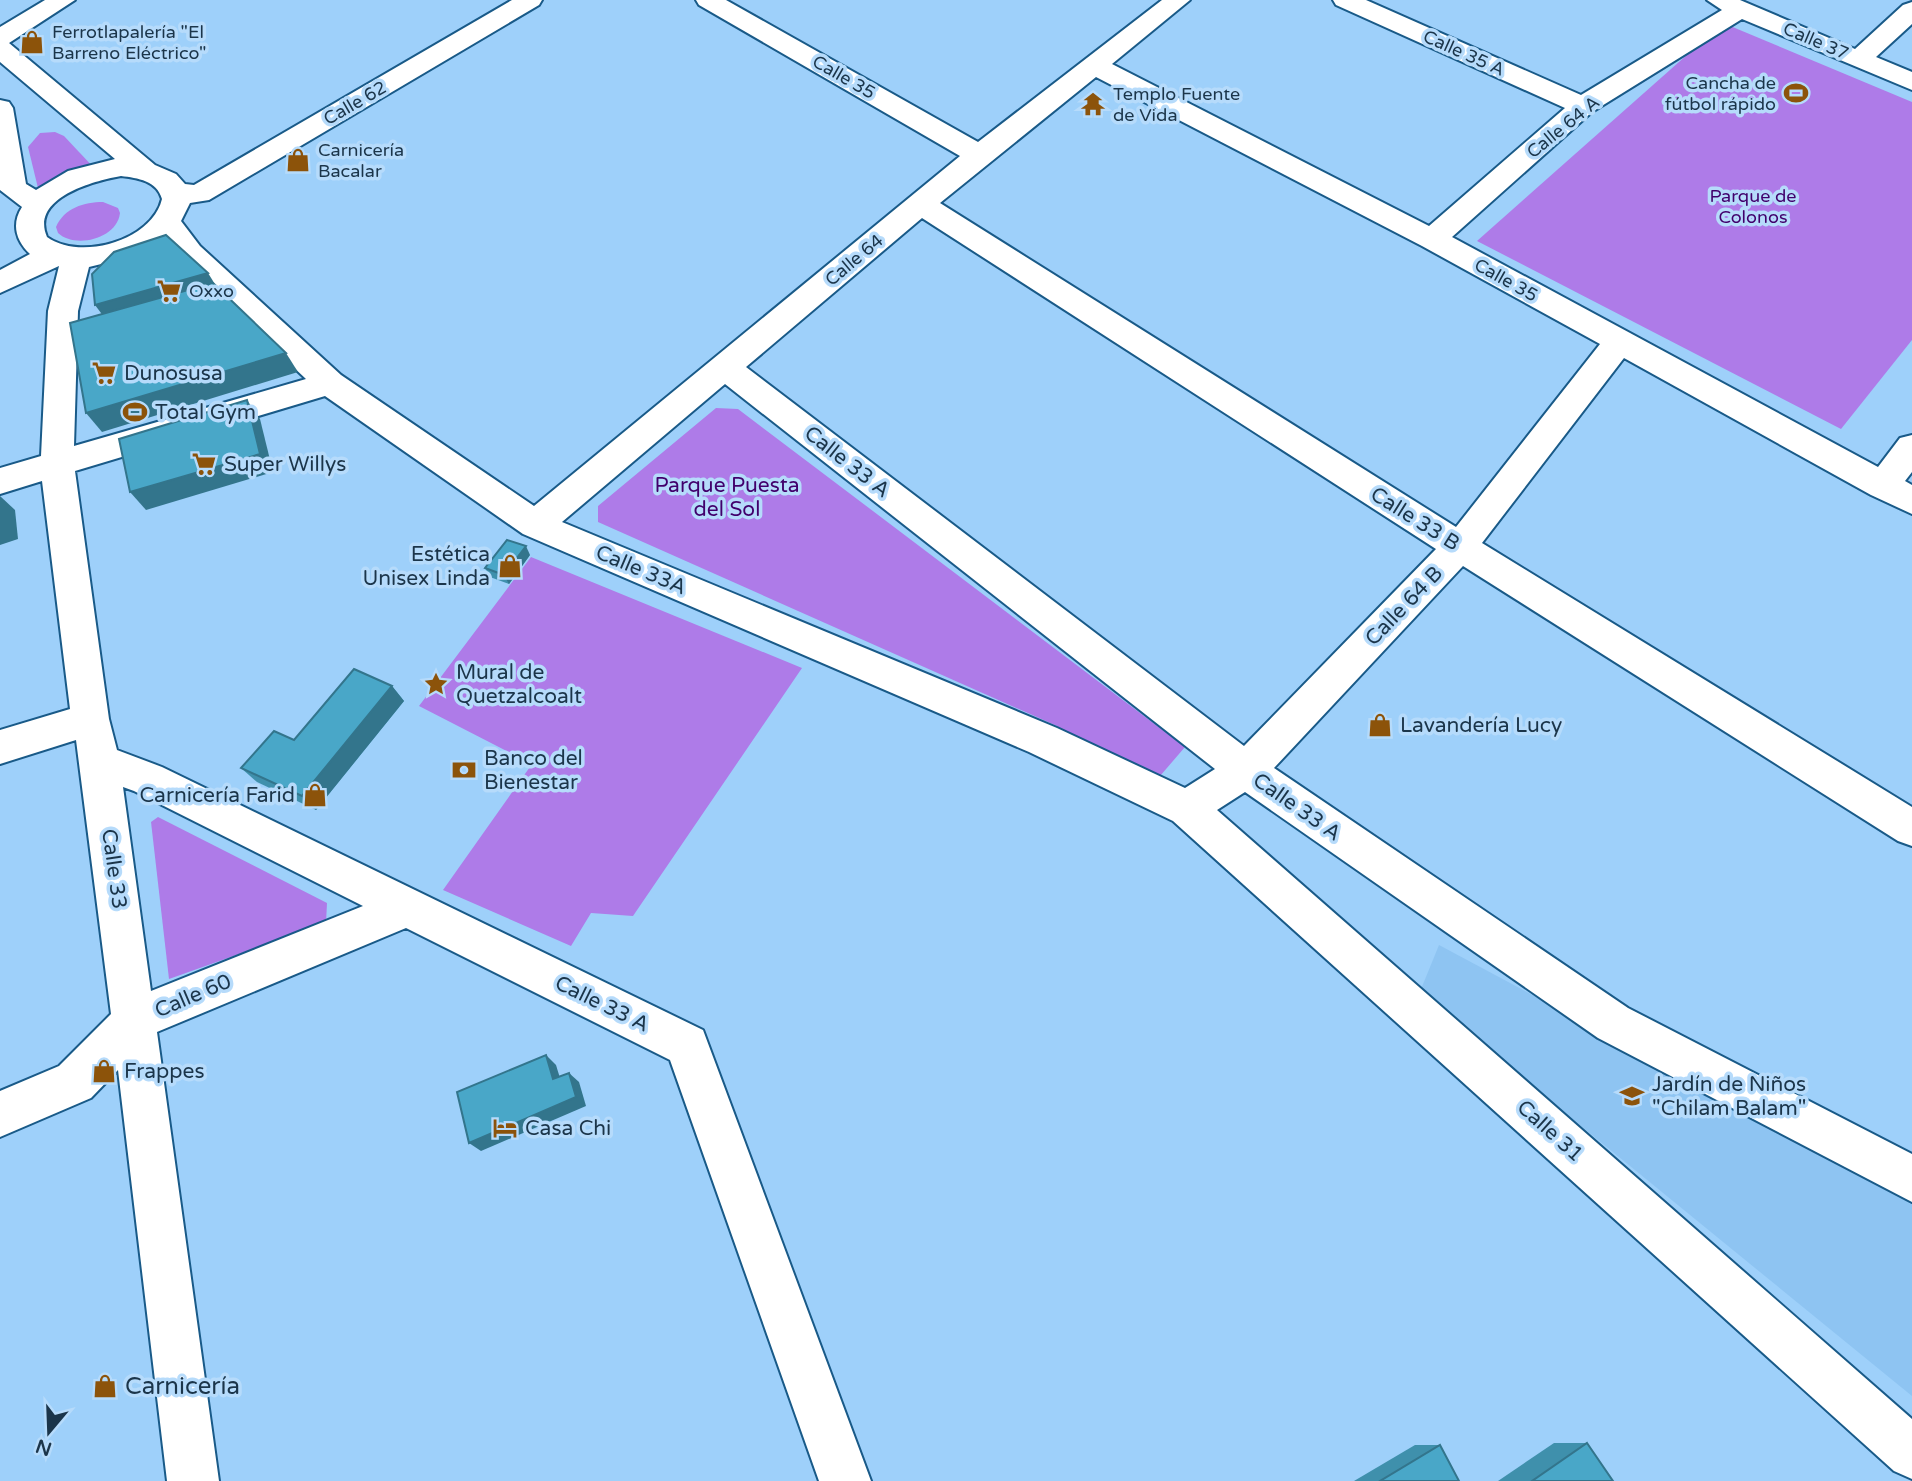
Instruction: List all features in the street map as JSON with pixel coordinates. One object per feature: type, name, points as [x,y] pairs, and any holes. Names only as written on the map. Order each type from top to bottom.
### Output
[{"type":"street","points":[[0,38],[63,0]]},
{"type":"street","name":"Calle 62","points":[[171,207],[199,194],[530,0]]},
{"type":"street","name":"Calle 35","points":[[708,0],[979,155]]},
{"type":"street","name":"Calle 64","points":[[535,525],[979,155],[1178,0]]},
{"type":"street","name":"Calle 35 A","points":[[1345,0],[1583,106]]},
{"type":"street","name":"Calle 64 A","points":[[1432,239],[1583,106],[1730,5]]},
{"type":"street","name":"Calle 37","points":[[1730,5],[1912,82]]},
{"type":"street","points":[[1859,60],[1912,10]]},
{"type":"street","name":"Calle 33A","points":[[0,49],[143,169],[170,182],[171,207],[190,253],[330,383],[535,525],[1043,740],[1187,808]]},
{"type":"street","name":"Calle 35","points":[[1095,66],[1432,239],[1898,494]]},
{"type":"street","points":[[1,120],[13,188],[37,205]]},
{"type":"street","points":[[143,169],[96,171],[52,190],[37,205],[28,220],[29,234],[37,246],[65,256],[101,256],[127,248],[149,236],[171,207]]},
{"type":"street","name":"Calle 33 B","points":[[920,204],[1460,547],[1912,828]]},
{"type":"street","points":[[0,284],[65,256]]},
{"type":"street","name":"Calle 33","points":[[65,256],[57,464],[90,719],[100,761],[136,1020],[193,1481]]},
{"type":"street","name":"Calle 64 B","points":[[1187,808],[1246,770],[1460,547],[1618,342]]},
{"type":"street","name":"Calle 33 A","points":[[726,368],[1246,770],[1613,1023],[1912,1179]]},
{"type":"street","points":[[0,481],[330,383]]},
{"type":"street","points":[[1898,494],[1912,447]]},
{"type":"street","points":[[0,747],[90,719]]},
{"type":"street","name":"Calle 33 A","points":[[100,761],[148,779],[687,1045],[845,1481]]},
{"type":"street","name":"Calle 31","points":[[1187,808],[1912,1453]]},
{"type":"street","name":"Calle 60","points":[[0,1114],[75,1082],[136,1020],[406,908]]},
{"type":"shaded area","name":"Jardín de Niños \"Chilam Balam\"","points":[[1439,945],[1912,1198],[1912,1396],[1419,994]]},
{"type":"green space","name":"Parque de Colonos","points":[[1723,23],[1912,102],[1912,340],[1841,429],[1477,241]]},
{"type":"green space","points":[[55,132],[64,136],[95,169],[38,188],[28,147],[40,133]]},
{"type":"green space","points":[[103,202],[118,208],[120,213],[117,222],[104,235],[84,241],[65,238],[58,233],[56,227],[69,211],[89,203]]},
{"type":"green space","name":"Parque Puesta del Sol","points":[[716,408],[738,409],[1185,747],[1148,790],[1057,726],[598,522],[598,506]]},
{"type":"green space","points":[[531,557],[802,668],[633,916],[591,913],[571,946],[443,890],[532,764],[419,706]]},
{"type":"green space","points":[[158,817],[327,903],[326,923],[169,979],[151,822]]},
{"type":"building","points":[[166,235],[208,273],[95,305],[92,274],[114,252]]},
{"type":"building","points":[[213,283],[286,353],[86,413],[70,323]]},
{"type":"building","points":[[247,400],[260,454],[130,492],[119,439]]},
{"type":"building","points":[[507,540],[526,546],[504,575],[485,568]]},
{"type":"building","points":[[354,669],[392,686],[302,796],[241,768],[274,731],[294,740]]},
{"type":"building","name":"Casa Chi","points":[[546,1055],[553,1079],[569,1073],[576,1097],[469,1143],[457,1092]]},
{"type":"building","points":[[1587,1443],[1613,1481],[1532,1481]]},
{"type":"building","points":[[1440,1445],[1459,1481],[1380,1481]]},
{"type":"place","name":"Ferrotlapalería \"El Barreno Eléctrico\"","points":[[32,42]]},
{"type":"place","name":"Cancha de fútbol rápido","points":[[1796,93]]},
{"type":"place","name":"Templo Fuente de Vida","points":[[1093,104]]},
{"type":"place","name":"Carnicería Bacalar","points":[[298,160]]},
{"type":"place","name":"Oxxo","points":[[169,291]]},
{"type":"place","name":"Dunosusa","points":[[104,373]]},
{"type":"place","name":"Total Gym","points":[[135,412]]},
{"type":"place","name":"Super Willys","points":[[204,464]]},
{"type":"place","name":"Estética Unisex Linda","points":[[510,566]]},
{"type":"place","name":"Mural de Quetzalcoalt","points":[[436,684]]},
{"type":"place","name":"Lavandería Lucy","points":[[1380,725]]},
{"type":"place","name":"Banco del Bienestar","points":[[464,770]]},
{"type":"place","name":"Carnicería Farid","points":[[315,795]]},
{"type":"place","name":"Frappes","points":[[104,1071]]},
{"type":"place","name":"Jardín de Niños \"Chilam Balam\"","points":[[1632,1096]]},
{"type":"place","name":"Casa Chi","points":[[505,1128]]},
{"type":"place","name":"Carnicería","points":[[105,1386]]}]
